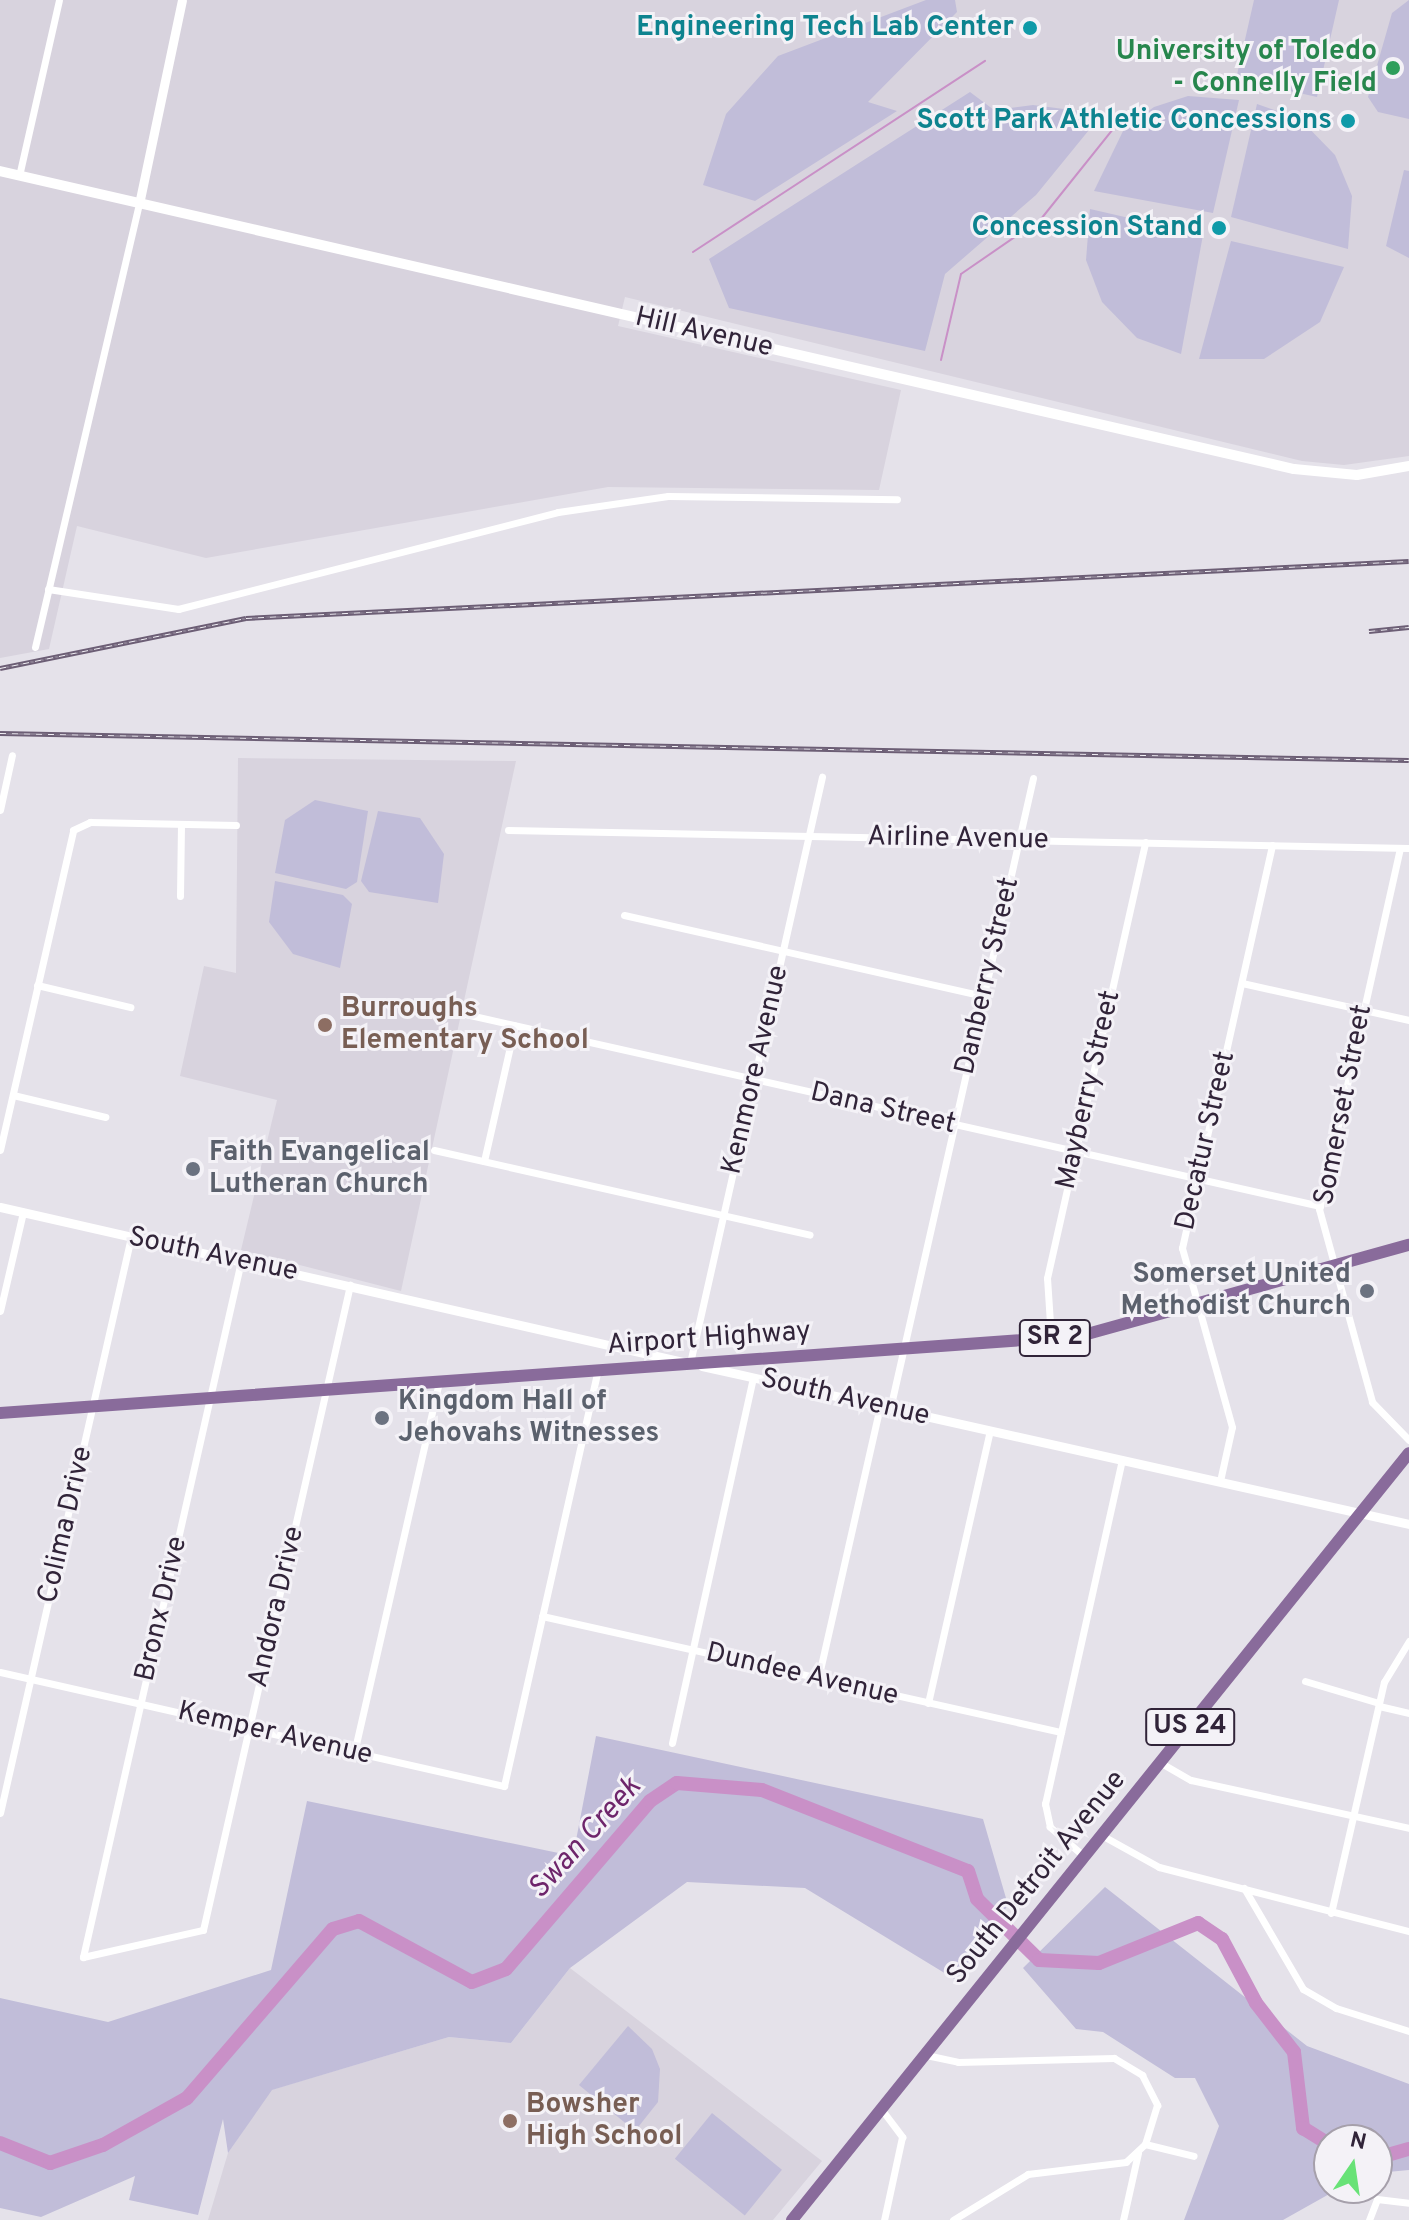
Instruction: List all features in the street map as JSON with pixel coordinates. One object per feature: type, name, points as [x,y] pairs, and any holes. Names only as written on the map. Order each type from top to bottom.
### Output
[{"type":"main road","name":"Hill Avenue","points":[[0,171],[1294,469],[1357,475],[1409,466]]},
{"type":"main road","name":"Airport Highway","points":[[0,1413],[1051,1338],[1198,1305],[1409,1245]]},
{"type":"main road","name":"South Detroit Avenue","points":[[792,2220],[1409,1453]]},
{"type":"street","points":[[19,176],[59,0]]},
{"type":"street","points":[[35,647],[139,204],[182,0]]},
{"type":"street","points":[[48,589],[178,609],[558,512],[668,496],[897,499]]},
{"type":"street","points":[[0,810],[12,755]]},
{"type":"street","name":"Kenmore Avenue","points":[[690,1363],[822,777]]},
{"type":"street","name":"Danberry Street","points":[[818,1679],[885,1408],[903,1350],[1033,778]]},
{"type":"street","points":[[180,896],[181,824]]},
{"type":"street","points":[[0,1150],[77,826],[236,825]]},
{"type":"street","name":"Airline Avenue","points":[[508,830],[1409,848]]},
{"type":"street","name":"Mayberry Street","points":[[1051,1338],[1047,1278],[1145,842]]},
{"type":"street","name":"Decatur Street","points":[[1220,1481],[1232,1427],[1182,1248],[1272,845]]},
{"type":"street","name":"Somerset Street","points":[[1400,848],[1320,1206],[1372,1402],[1409,1440]]},
{"type":"street","points":[[624,915],[983,996]]},
{"type":"street","points":[[1242,983],[1409,1020]]},
{"type":"street","points":[[37,985],[130,1007]]},
{"type":"street","name":"Dana Street","points":[[447,1010],[1320,1206]]},
{"type":"street","points":[[484,1161],[515,1025]]},
{"type":"street","points":[[13,1095],[105,1117]]},
{"type":"street","points":[[434,1150],[810,1235]]},
{"type":"street","name":"South Avenue","points":[[0,1207],[1409,1524]]},
{"type":"street","points":[[0,1311],[23,1212]]},
{"type":"street","name":"Colima Drive","points":[[0,1813],[131,1237]]},
{"type":"street","name":"Bronx Drive","points":[[203,1930],[83,1957],[241,1261]]},
{"type":"street","name":"Andora Drive","points":[[203,1930],[350,1285]]},
{"type":"street","points":[[542,1616],[597,1372]]},
{"type":"street","points":[[672,1743],[753,1378]]},
{"type":"street","points":[[354,1753],[439,1383]]},
{"type":"street","points":[[928,1703],[990,1430]]},
{"type":"street","points":[[1086,1858],[1046,1819],[1061,1732],[1122,1460]]},
{"type":"street","name":"Dundee Avenue","points":[[542,1616],[1061,1732]]},
{"type":"street","name":"Kemper Avenue","points":[[0,1672],[504,1786],[542,1616]]},
{"type":"street","points":[[1331,1913],[1388,1671],[1409,1641]]},
{"type":"street","points":[[1305,1681],[1409,1713]]},
{"type":"street","points":[[1161,1763],[1191,1780],[1409,1828]]},
{"type":"street","points":[[1103,1836],[1151,1864],[1409,1931]]},
{"type":"street","points":[[1244,1888],[1303,1989],[1336,2008],[1409,2031]]},
{"type":"street","points":[[926,2055],[958,2062],[1123,2060],[1154,2095],[1156,2120],[1138,2153],[1120,2164],[1028,2174],[953,2220]]},
{"type":"street","points":[[882,2110],[902,2137],[884,2220]]},
{"type":"street","points":[[1145,2144],[1194,2156]]},
{"type":"street","points":[[1123,2220],[1138,2153]]},
{"type":"street","points":[[1369,2220],[1377,2199],[1409,2203]]},
{"type":"shaded area","points":[[0,0],[1409,0],[1409,456],[1344,465],[1302,461],[625,297],[618,326],[901,390],[879,490],[608,487],[206,558],[77,526],[49,649],[0,658]]},
{"type":"shaded area","points":[[926,0],[955,0],[957,12],[868,102],[897,111],[755,201],[703,185],[726,114],[778,56]]},
{"type":"shaded area","points":[[1254,0],[1339,0],[1317,97],[1236,79]]},
{"type":"shaded area","name":"University of Toledo - Connelly Field","points":[[1409,0],[1409,119],[1378,112],[1368,97],[1392,13]]},
{"type":"shaded area","points":[[970,92],[994,110],[1033,105],[1102,114],[1036,195],[945,274],[925,351],[729,308],[709,259]]},
{"type":"shaded area","points":[[1188,96],[1239,100],[1213,213],[1094,191],[1124,129],[1154,107]]},
{"type":"shaded area","points":[[1257,104],[1300,119],[1335,155],[1352,196],[1348,249],[1231,217]]},
{"type":"shaded area","points":[[1404,170],[1409,171],[1409,258],[1386,246]]},
{"type":"shaded area","points":[[1090,209],[1203,235],[1181,354],[1137,338],[1102,302],[1086,260]]},
{"type":"shaded area","points":[[1231,241],[1344,267],[1320,322],[1264,359],[1199,359]]},
{"type":"shaded area","name":"Burroughs Elementary School","points":[[238,758],[516,761],[401,1291],[241,1250],[277,1100],[180,1076],[204,966],[236,973]]},
{"type":"shaded area","points":[[315,800],[368,811],[357,882],[346,889],[275,873],[285,820]]},
{"type":"shaded area","points":[[378,811],[420,818],[444,854],[438,903],[369,892],[361,881]]},
{"type":"shaded area","points":[[275,881],[343,895],[352,904],[340,968],[293,954],[269,922]]},
{"type":"shaded area","points":[[596,1736],[983,1819],[1008,1905],[956,1980],[805,1888],[687,1882],[570,1968],[511,2043],[449,2037],[272,2090],[228,2153],[223,2119],[198,2215],[129,2200],[135,2176],[41,2217],[0,2208],[0,1998],[108,2022],[271,1970],[307,1801],[573,1856]]},
{"type":"shaded area","points":[[1105,1887],[1307,2046],[1409,2084],[1409,2170],[1393,2172],[1393,2124],[1313,2124],[1313,2203],[1283,2220],[1184,2220],[1219,2126],[1195,2078],[1175,2078],[1103,2032],[1076,2029],[1023,1968]]},
{"type":"shaded area","name":"Bowsher High School","points":[[570,1968],[822,2161],[773,2220],[208,2220],[228,2153],[271,2090],[449,2037],[511,2043]]},
{"type":"shaded area","points":[[628,2026],[652,2049],[660,2069],[658,2102],[635,2131],[579,2085]]},
{"type":"shaded area","points":[[712,2113],[782,2170],[745,2215],[675,2159]]},
{"type":"waterway","points":[[693,252],[985,61]]},
{"type":"waterway","points":[[941,360],[961,274],[1041,219],[1125,114]]},
{"type":"waterway","name":"Swan Creek","points":[[0,2143],[50,2163],[103,2145],[187,2098],[333,1929],[359,1921],[472,1982],[506,1969],[650,1801],[677,1783],[762,1790],[968,1871],[977,1899],[1039,1960],[1099,1963],[1198,1923],[1222,1939],[1256,2003],[1294,2052],[1303,2128],[1313,2134]]},
{"type":"waterway","name":"Swan Creek","points":[[1393,2154],[1409,2149]]},
{"type":"railway","points":[[0,668],[246,618],[1409,561]]},
{"type":"railway","points":[[1369,631],[1409,627]]},
{"type":"railway","points":[[0,733],[1409,760]]},
{"type":"place","name":"Engineering Tech Lab Center","points":[[1030,28]]},
{"type":"place","name":"University of Toledo - Connelly Field","points":[[1393,68]]},
{"type":"place","name":"Scott Park Athletic Concessions","points":[[1348,121]]},
{"type":"place","name":"Concession Stand","points":[[1219,228]]},
{"type":"place","name":"Burroughs Elementary School","points":[[325,1025]]},
{"type":"place","name":"Faith Evangelical Lutheran Church","points":[[193,1169]]},
{"type":"place","name":"Somerset United Methodist Church","points":[[1367,1291]]},
{"type":"place","name":"Kingdom Hall of Jehovahs Witnesses","points":[[382,1418]]},
{"type":"place","name":"Bowsher High School","points":[[510,2121]]}]
